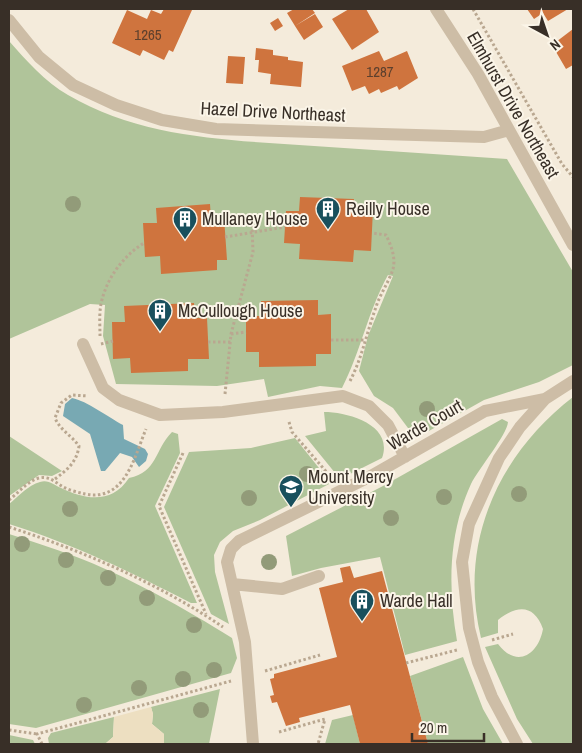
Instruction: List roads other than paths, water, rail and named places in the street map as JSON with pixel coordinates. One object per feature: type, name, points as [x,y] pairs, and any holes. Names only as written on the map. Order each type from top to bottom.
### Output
[{"type":"street","name":"Elmhurst Drive Northeast","points":[[436,9],[478,74],[573,245]]},
{"type":"street","name":"Hazel Drive Northeast","points":[[9,20],[39,57],[72,85],[116,105],[162,120],[216,129],[474,137],[484,137],[509,130]]},
{"type":"street","points":[[84,344],[103,388],[119,400],[160,415],[223,412],[343,396],[368,406],[375,412],[388,425],[405,457]]},
{"type":"street","points":[[517,744],[492,697],[478,662],[468,628],[462,562],[469,524],[499,458],[520,427],[545,399],[573,381]]},
{"type":"street","name":"Warde Court","points":[[253,744],[245,642],[227,562],[231,549],[239,541],[341,491],[485,412],[545,399]]},
{"type":"street","points":[[232,584],[282,589],[319,576]]},
{"type":"water","points":[[72,398],[91,406],[123,425],[124,439],[145,449],[148,454],[146,461],[139,467],[132,457],[120,453],[105,471],[101,471],[90,434],[63,416],[65,404]]},
{"type":"place","name":"Reilly House","points":[[328,230]]},
{"type":"place","name":"Mullaney House","points":[[185,240]]},
{"type":"place","name":"McCullough House","points":[[160,332]]},
{"type":"place","name":"Mount Mercy University","points":[[291,508]]},
{"type":"place","name":"Warde Hall","points":[[362,622]]}]
